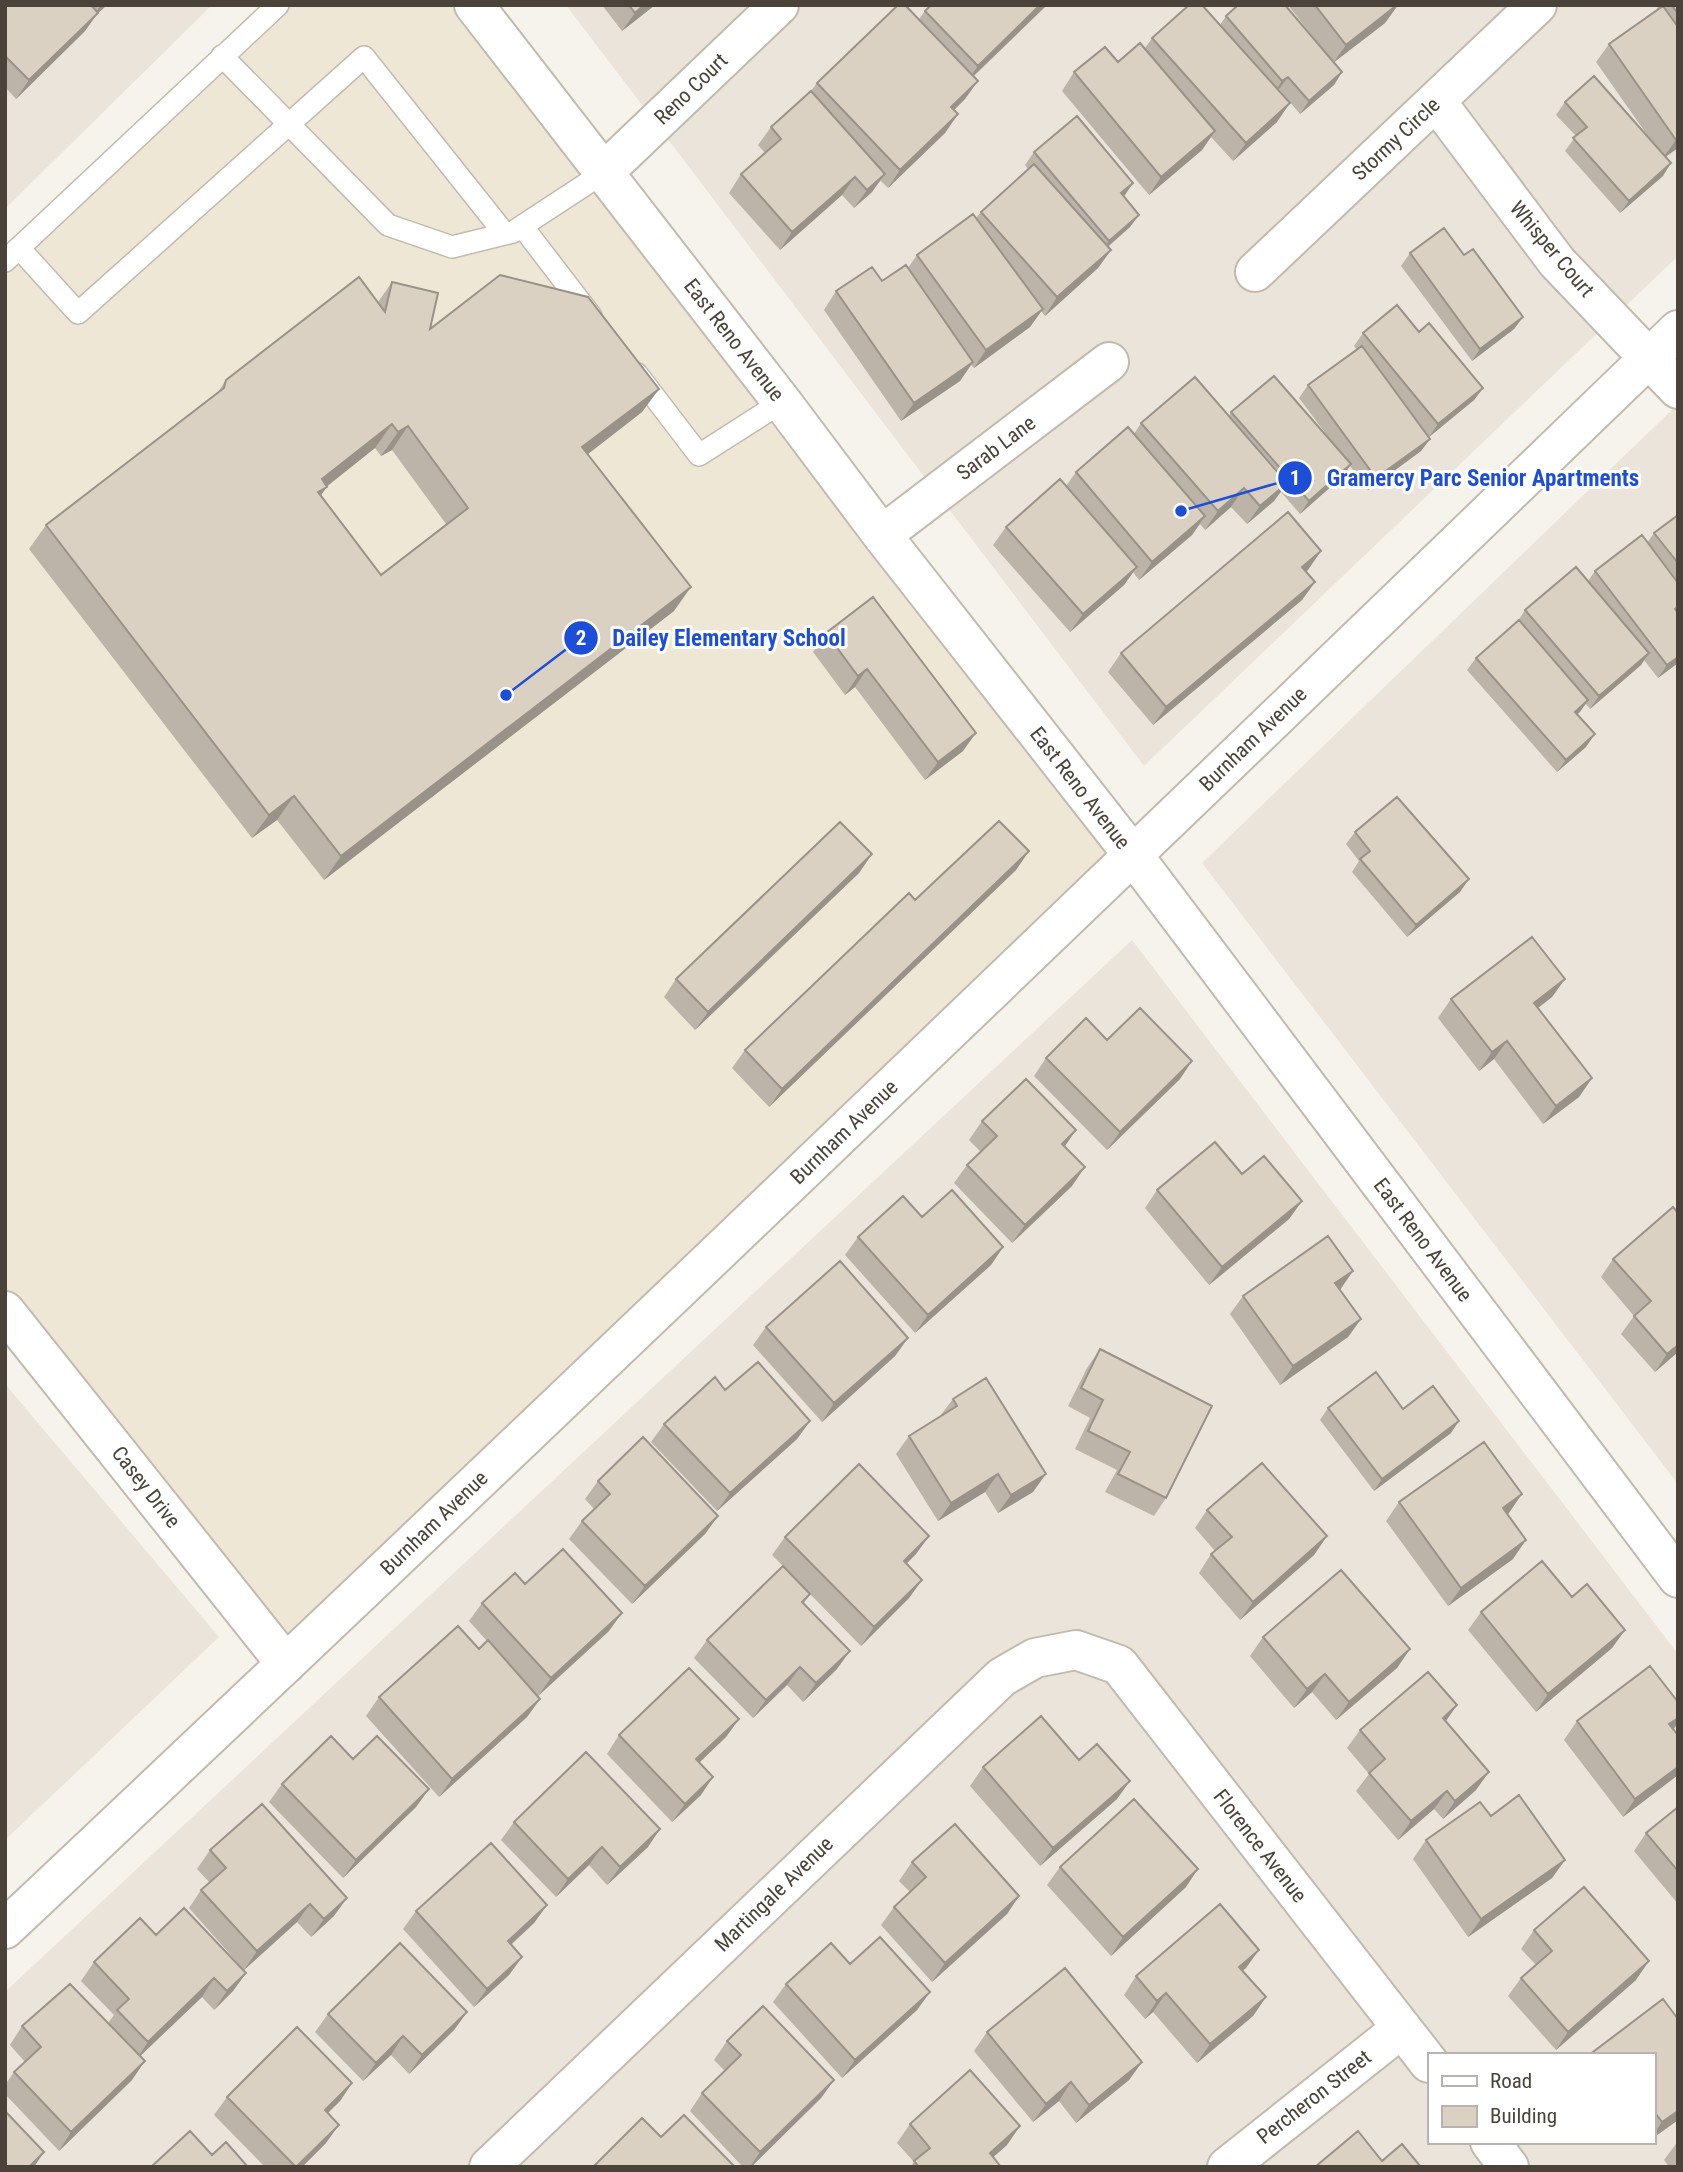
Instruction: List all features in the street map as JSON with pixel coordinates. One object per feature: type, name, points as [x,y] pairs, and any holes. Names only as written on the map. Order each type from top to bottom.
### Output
[{"type":"street","name":"East Reno Avenue","points":[[474,5],[882,535],[1133,855],[1678,1578]]},
{"type":"street","name":"Reno Court","points":[[603,173],[779,5]]},
{"type":"street","name":"Stormy Circle","points":[[1255,272],[1537,5]]},
{"type":"street","name":"Whisper Court","points":[[1436,101],[1558,262],[1678,389]]},
{"type":"street","name":"Burnham Avenue","points":[[5,1929],[1133,855],[1678,330]]},
{"type":"street","name":"Sarab Lane","points":[[882,535],[1109,362]]},
{"type":"street","name":"Casey Drive","points":[[5,1311],[286,1664]]},
{"type":"street","name":"Florence Avenue","points":[[1076,1650],[1119,1665],[1428,2062]]},
{"type":"street","name":"Martingale Avenue","points":[[489,2167],[1002,1677],[1035,1658],[1076,1650]]},
{"type":"street","name":"Percheron Street","points":[[1227,2167],[1402,2028]]},
{"type":"street","points":[[1492,2144],[1509,2167]]},
{"type":"lane","points":[[278,5],[12,254],[78,313],[364,57],[606,335]]},
{"type":"lane","points":[[222,56],[388,225],[452,247],[513,230],[603,173]]},
{"type":"lane","points":[[623,357],[699,455],[782,402]]},
{"type":"shaded area","points":[[5,5],[212,5],[5,209]]},
{"type":"shaded area","points":[[278,5],[474,5],[1133,855],[286,1664],[5,1311],[5,261]]},
{"type":"shaded area","points":[[566,5],[1678,5],[1678,256],[1144,766]]},
{"type":"shaded area","points":[[1678,404],[1678,1484],[1202,863]]},
{"type":"shaded area","points":[[1132,940],[1678,1654],[1678,2167],[5,2167],[5,1992]]},
{"type":"shaded area","points":[[5,1384],[219,1637],[5,1840]]},
{"type":"building","points":[[5,5],[91,5],[98,13],[29,80],[5,56]]},
{"type":"building","points":[[629,5],[644,5],[635,13]]},
{"type":"building","points":[[898,5],[905,5],[978,81],[951,107],[958,114],[900,170],[817,83]]},
{"type":"building","points":[[931,5],[1040,5],[978,66],[925,11]]},
{"type":"building","points":[[1189,5],[1202,5],[1290,103],[1246,143],[1152,38]]},
{"type":"building","points":[[1238,5],[1285,5],[1342,72],[1309,101],[1288,77],[1282,81],[1226,16]]},
{"type":"building","points":[[1315,5],[1397,5],[1346,45]]},
{"type":"building","points":[[1663,6],[1678,27],[1676,140],[1609,44]]},
{"type":"building","points":[[1140,43],[1215,131],[1161,177],[1074,72],[1105,47],[1118,62]]},
{"type":"building","points":[[1594,76],[1671,163],[1629,201],[1573,138],[1587,127],[1565,102]]},
{"type":"building","points":[[811,91],[885,174],[867,190],[855,177],[792,232],[741,174],[781,139],[771,127]]},
{"type":"building","points":[[1077,116],[1133,183],[1121,193],[1139,215],[1109,241],[1034,152]]},
{"type":"building","points":[[1034,164],[1111,250],[1057,297],[981,212]]},
{"type":"building","points":[[973,214],[1043,309],[986,350],[917,255]]},
{"type":"building","points":[[1444,228],[1464,255],[1473,249],[1523,317],[1480,349],[1410,253]]},
{"type":"building","points":[[906,265],[973,362],[914,403],[836,291],[872,267],[882,281]]},
{"type":"building","points":[[500,275],[588,297],[659,389],[582,447],[691,587],[341,856],[294,796],[269,815],[46,525],[224,388],[226,380],[359,277],[385,312],[392,282],[438,293],[430,329]],"holes":[[[392,424],[398,432],[408,426],[468,508],[381,575],[318,492],[327,487],[322,479]]]},
{"type":"building","points":[[1397,305],[1419,332],[1429,323],[1483,388],[1438,424],[1363,333]]},
{"type":"building","points":[[1362,346],[1430,439],[1376,478],[1308,385]]},
{"type":"building","points":[[1274,376],[1351,464],[1309,501],[1231,412]]},
{"type":"building","points":[[1195,377],[1287,483],[1260,506],[1244,488],[1218,511],[1141,423]]},
{"type":"building","points":[[1128,427],[1205,516],[1152,562],[1076,472]]},
{"type":"building","points":[[1060,479],[1137,567],[1083,614],[1006,527]]},
{"type":"building","points":[[1288,512],[1321,551],[1302,567],[1315,582],[1166,707],[1121,653]]},
{"type":"building","points":[[1678,515],[1678,563],[1654,533]]},
{"type":"building","points":[[1642,535],[1678,583],[1678,607],[1675,609],[1678,613],[1678,657],[1667,665],[1595,571]]},
{"type":"building","points":[[1576,567],[1649,653],[1599,696],[1525,610]]},
{"type":"building","points":[[873,597],[976,733],[938,762],[867,669],[858,676],[826,633]]},
{"type":"building","points":[[1519,620],[1588,700],[1575,712],[1595,734],[1566,760],[1476,658]]},
{"type":"building","points":[[1397,797],[1469,879],[1416,925],[1360,859],[1370,851],[1355,832]]},
{"type":"building","points":[[999,821],[1029,851],[782,1089],[745,1050],[909,893],[915,900]]},
{"type":"building","points":[[840,822],[872,854],[708,1012],[676,979]]},
{"type":"building","points":[[1532,937],[1565,979],[1534,1003],[1592,1078],[1556,1106],[1507,1041],[1492,1052],[1451,999]]},
{"type":"building","points":[[1140,1008],[1192,1061],[1120,1132],[1046,1058],[1086,1018],[1107,1040]]},
{"type":"building","points":[[1026,1079],[1076,1130],[1062,1144],[1085,1167],[1025,1225],[967,1165],[997,1136],[982,1121]]},
{"type":"building","points":[[1215,1142],[1242,1174],[1264,1156],[1302,1201],[1222,1267],[1157,1190]]},
{"type":"building","points":[[952,1190],[1003,1247],[928,1315],[858,1237],[903,1196],[922,1217]]},
{"type":"building","points":[[1673,1207],[1678,1213],[1678,1345],[1667,1354],[1634,1316],[1651,1301],[1613,1259]]},
{"type":"building","points":[[1328,1236],[1353,1271],[1335,1283],[1361,1319],[1293,1366],[1243,1296]]},
{"type":"building","points":[[840,1261],[908,1338],[834,1403],[766,1327]]},
{"type":"building","points":[[1100,1349],[1212,1406],[1166,1498],[1118,1474],[1130,1452],[1088,1431],[1103,1400],[1081,1388]]},
{"type":"building","points":[[758,1362],[810,1421],[730,1493],[664,1424],[715,1377],[725,1390]]},
{"type":"building","points":[[1376,1372],[1403,1409],[1433,1386],[1459,1421],[1382,1479],[1328,1408]]},
{"type":"building","points":[[986,1378],[1046,1474],[1011,1495],[998,1474],[951,1503],[909,1436],[957,1406],[953,1399]]},
{"type":"building","points":[[643,1437],[718,1516],[645,1586],[582,1521],[610,1494],[598,1481]]},
{"type":"building","points":[[1484,1442],[1522,1494],[1503,1508],[1526,1540],[1461,1588],[1399,1502]]},
{"type":"building","points":[[1262,1463],[1327,1536],[1253,1602],[1211,1554],[1232,1537],[1207,1510]]},
{"type":"building","points":[[859,1464],[929,1536],[904,1561],[922,1580],[874,1627],[785,1537]]},
{"type":"building","points":[[563,1549],[622,1613],[551,1678],[482,1603],[515,1573],[525,1584]]},
{"type":"building","points":[[1542,1561],[1572,1597],[1587,1584],[1625,1630],[1548,1694],[1481,1612]]},
{"type":"building","points":[[783,1566],[810,1594],[802,1602],[850,1651],[816,1683],[800,1667],[766,1700],[707,1640]]},
{"type":"building","points":[[1341,1570],[1410,1649],[1349,1702],[1325,1674],[1307,1689],[1263,1637]]},
{"type":"building","points":[[458,1626],[479,1649],[488,1640],[540,1699],[452,1779],[379,1697]]},
{"type":"building","points":[[1650,1666],[1678,1702],[1678,1718],[1669,1724],[1678,1735],[1678,1767],[1635,1799],[1577,1721]]},
{"type":"building","points":[[689,1668],[739,1719],[696,1759],[713,1777],[685,1804],[619,1735]]},
{"type":"building","points":[[1428,1672],[1457,1705],[1443,1718],[1489,1772],[1455,1801],[1447,1791],[1411,1821],[1369,1773],[1385,1759],[1360,1730]]},
{"type":"building","points":[[1041,1716],[1079,1760],[1097,1744],[1130,1781],[1053,1848],[983,1767]]},
{"type":"building","points":[[331,1736],[353,1759],[377,1736],[429,1789],[356,1860],[282,1784]]},
{"type":"building","points":[[586,1752],[660,1829],[620,1867],[602,1847],[568,1879],[514,1822]]},
{"type":"building","points":[[1519,1795],[1565,1860],[1481,1919],[1426,1840],[1480,1802],[1491,1816]]},
{"type":"building","points":[[1134,1799],[1198,1869],[1123,1937],[1060,1867]]},
{"type":"building","points":[[262,1804],[347,1898],[324,1919],[310,1904],[257,1951],[201,1890],[226,1868],[210,1850]]},
{"type":"building","points":[[1678,1807],[1678,1871],[1646,1833]]},
{"type":"building","points":[[955,1824],[1019,1896],[945,1963],[894,1907],[926,1877],[912,1862]]},
{"type":"building","points":[[491,1843],[547,1905],[508,1941],[522,1957],[487,1989],[416,1911]]},
{"type":"building","points":[[1584,1887],[1649,1961],[1568,2032],[1521,1978],[1552,1951],[1534,1930]]},
{"type":"building","points":[[1220,1904],[1259,1950],[1239,1967],[1266,1997],[1210,2044],[1166,1993],[1157,2001],[1136,1976]]},
{"type":"building","points":[[184,1908],[246,1973],[227,1991],[214,1978],[148,2042],[117,2010],[129,1999],[94,1962],[140,1918],[156,1935]]},
{"type":"building","points":[[880,1937],[930,1992],[855,2060],[786,1984],[831,1943],[850,1964]]},
{"type":"building","points":[[400,1943],[467,2012],[422,2055],[403,2036],[376,2063],[328,2014]]},
{"type":"building","points":[[1065,1968],[1142,2062],[1089,2105],[1071,2082],[1046,2104],[987,2032]]},
{"type":"building","points":[[70,1984],[145,2061],[71,2132],[14,2072],[41,2047],[22,2026]]},
{"type":"building","points":[[1663,1999],[1678,2019],[1678,2111],[1662,2122],[1655,2113],[1655,2053],[1592,2053]]},
{"type":"building","points":[[763,2006],[834,2080],[760,2152],[702,2093],[741,2055],[727,2041]]},
{"type":"building","points":[[297,2027],[352,2083],[325,2110],[339,2125],[296,2167],[227,2097]]},
{"type":"building","points":[[970,2070],[1020,2126],[990,2153],[1001,2167],[919,2167],[914,2161],[930,2148],[910,2124]]},
{"type":"building","points":[[5,2111],[44,2152],[29,2167],[5,2167]]},
{"type":"building","points":[[684,2115],[735,2167],[593,2167],[642,2118],[661,2137]]},
{"type":"building","points":[[190,2131],[212,2155],[226,2142],[248,2167],[151,2167]]},
{"type":"building","points":[[1358,2131],[1382,2161],[1402,2144],[1421,2167],[1315,2167]]},
{"type":"place","name":"Gramercy Parc Senior Apartments","points":[[1181,511]]},
{"type":"place","name":"Dailey Elementary School","points":[[506,695]]}]
